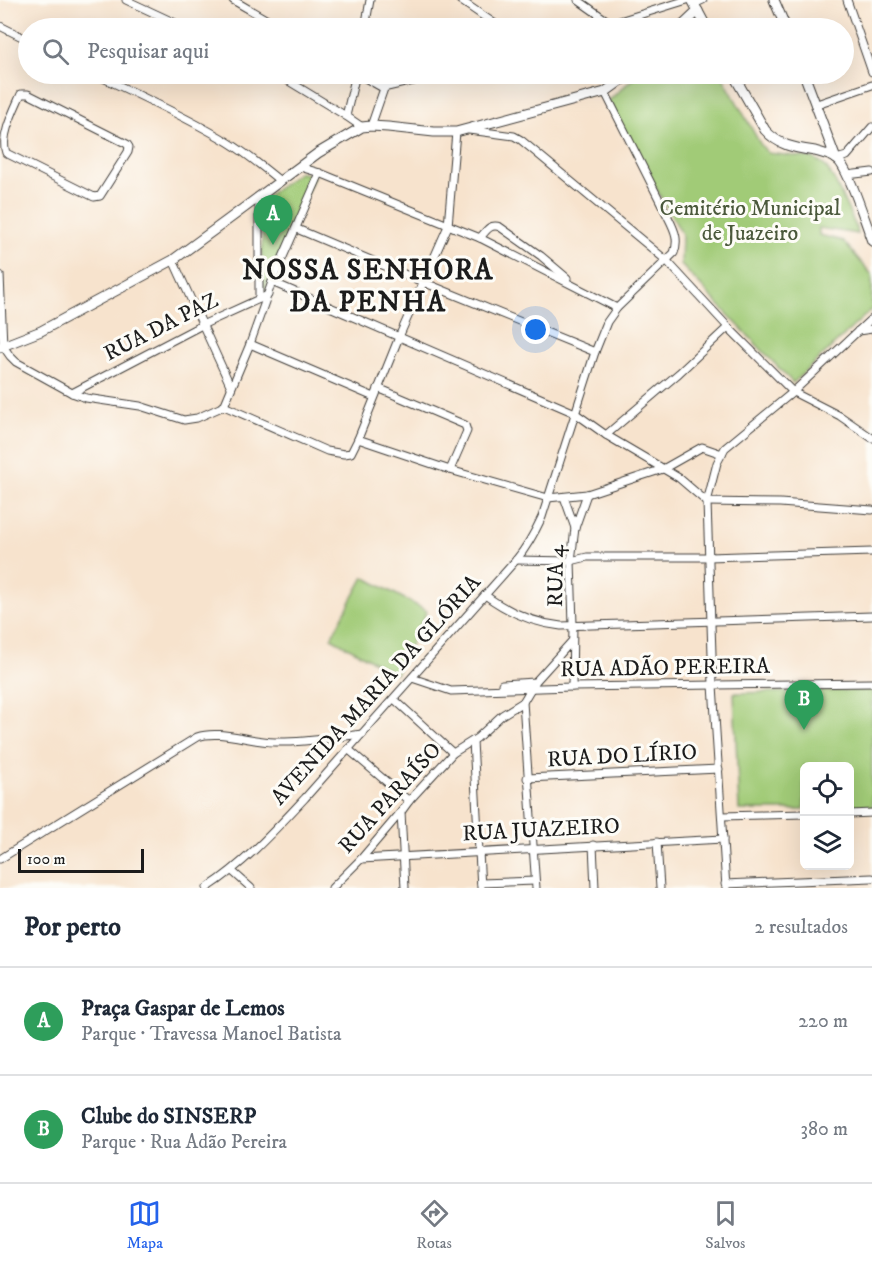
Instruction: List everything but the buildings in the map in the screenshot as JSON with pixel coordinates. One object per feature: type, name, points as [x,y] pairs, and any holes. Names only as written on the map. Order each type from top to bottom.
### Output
[{"type":"street","points":[[126,0],[165,18]]},
{"type":"street","points":[[233,0],[264,18]]},
{"type":"street","points":[[367,18],[370,0]]},
{"type":"street","points":[[460,0],[486,18]]},
{"type":"street","points":[[578,0],[604,18]]},
{"type":"street","points":[[774,0],[782,18]]},
{"type":"street","points":[[847,0],[853,18]]},
{"type":"street","points":[[636,18],[695,3]]},
{"type":"street","points":[[686,18],[695,3]]},
{"type":"street","points":[[695,3],[702,18]]},
{"type":"street","points":[[854,20],[872,72]]},
{"type":"street","points":[[0,26],[18,35]]},
{"type":"street","points":[[117,84],[230,143],[280,181]]},
{"type":"street","points":[[293,84],[367,126],[434,132],[461,131],[517,138],[667,261],[793,392],[840,416],[872,438]]},
{"type":"street","points":[[346,116],[354,84]]},
{"type":"street","points":[[376,84],[383,88],[400,84]]},
{"type":"street","points":[[2,346],[41,332],[173,260],[318,153],[367,126],[384,84]]},
{"type":"street","points":[[461,131],[605,92],[616,84]]},
{"type":"street","points":[[739,84],[765,130],[777,141],[821,152],[841,164],[871,231],[869,233],[872,241]]},
{"type":"street","points":[[808,84],[836,159]]},
{"type":"street","points":[[817,104],[872,85]]},
{"type":"street","points":[[605,92],[677,236],[677,246],[667,261]]},
{"type":"street","points":[[26,93],[127,144],[129,149],[100,196],[96,197],[6,153],[2,140],[3,126],[21,95],[26,93]]},
{"type":"street","points":[[836,159],[847,156],[872,127]]},
{"type":"street","points":[[224,406],[327,451],[351,453],[448,226],[461,131]]},
{"type":"street","points":[[300,167],[480,238],[617,308]]},
{"type":"street","points":[[847,175],[872,171]]},
{"type":"street","points":[[0,275],[2,346],[16,362],[72,393],[86,398],[140,406],[184,420],[197,418],[224,406],[250,344],[272,282],[320,173]]},
{"type":"street","points":[[259,197],[259,298]]},
{"type":"street","points":[[480,238],[486,230],[496,225],[541,256],[573,284]]},
{"type":"street","points":[[297,229],[595,352]]},
{"type":"street","points":[[173,260],[231,387]]},
{"type":"street","name":"AVENIDA MARIA DA GLÓRIA","points":[[207,888],[232,871],[270,836],[525,550],[537,528],[548,498],[595,352],[607,322],[617,308],[667,261]]},
{"type":"street","points":[[272,282],[575,413],[606,435],[679,478],[707,502],[780,502],[872,510]]},
{"type":"street","name":"RUA DA PAZ","points":[[72,393],[202,325],[268,295]]},
{"type":"street","points":[[872,318],[793,392],[725,448],[717,463],[707,502],[713,685],[725,886],[872,878]]},
{"type":"street","points":[[606,435],[679,373],[728,327]]},
{"type":"street","points":[[858,331],[872,329]]},
{"type":"street","points":[[250,344],[374,397]]},
{"type":"street","points":[[378,388],[465,425],[467,431],[450,470]]},
{"type":"street","points":[[358,439],[450,470],[548,498],[587,494],[663,469],[702,447],[722,454]]},
{"type":"street","name":"RUA 4","points":[[573,625],[572,561],[575,528],[587,494]]},
{"type":"street","name":"RUA 4","points":[[564,496],[575,528]]},
{"type":"street","points":[[516,560],[572,561],[587,557],[709,557],[872,552]]},
{"type":"street","points":[[485,596],[504,608],[533,621],[554,625],[872,616]]},
{"type":"street","points":[[572,687],[573,625]]},
{"type":"street","name":"RUA PARAÍSO","points":[[332,888],[361,859],[453,753],[473,741],[502,715],[523,702],[533,685],[573,641]]},
{"type":"street","name":"RUA ADÃO PEREIRA","points":[[412,678],[447,690],[533,685],[572,687],[872,683]]},
{"type":"street","points":[[394,699],[453,753]]},
{"type":"street","points":[[473,741],[481,886],[535,885],[523,702]]},
{"type":"street","points":[[0,859],[197,737],[207,734],[260,742],[276,742],[363,734]]},
{"type":"street","points":[[348,750],[409,801]]},
{"type":"street","name":"RUA DO LÍRIO","points":[[527,778],[719,769]]},
{"type":"street","points":[[401,812],[405,888]]},
{"type":"street","points":[[854,814],[872,813]]},
{"type":"street","points":[[722,816],[800,814]]},
{"type":"street","name":"RUA JUAZEIRO","points":[[361,859],[723,839]]},
{"type":"street","points":[[657,842],[660,888]]},
{"type":"street","points":[[593,845],[595,888]]},
{"type":"street","points":[[232,871],[251,888]]},
{"type":"street","points":[[343,877],[344,888]]},
{"type":"green space","name":"Cemitério Municipal de Juazeiro","points":[[627,84],[727,84],[761,145],[768,153],[813,158],[825,166],[834,179],[858,234],[819,228],[819,235],[843,241],[872,275],[872,309],[793,383],[681,265],[682,234],[607,102]]},
{"type":"green space","points":[[299,172],[314,176],[265,291],[261,290],[263,200]]},
{"type":"green space","points":[[364,577],[427,611],[396,674],[331,638]]},
{"type":"green space","points":[[872,690],[872,809],[854,810],[854,762],[800,762],[800,810],[739,810],[734,693]]},
{"type":"place","name":"Praça Gaspar de Lemos","points":[[273,245]]},
{"type":"place","name":"Clube do SINSERP","points":[[804,730]]},
{"type":"district","name":"NOSSA SENHORA DA PENHA","points":[[368,286]]}]
